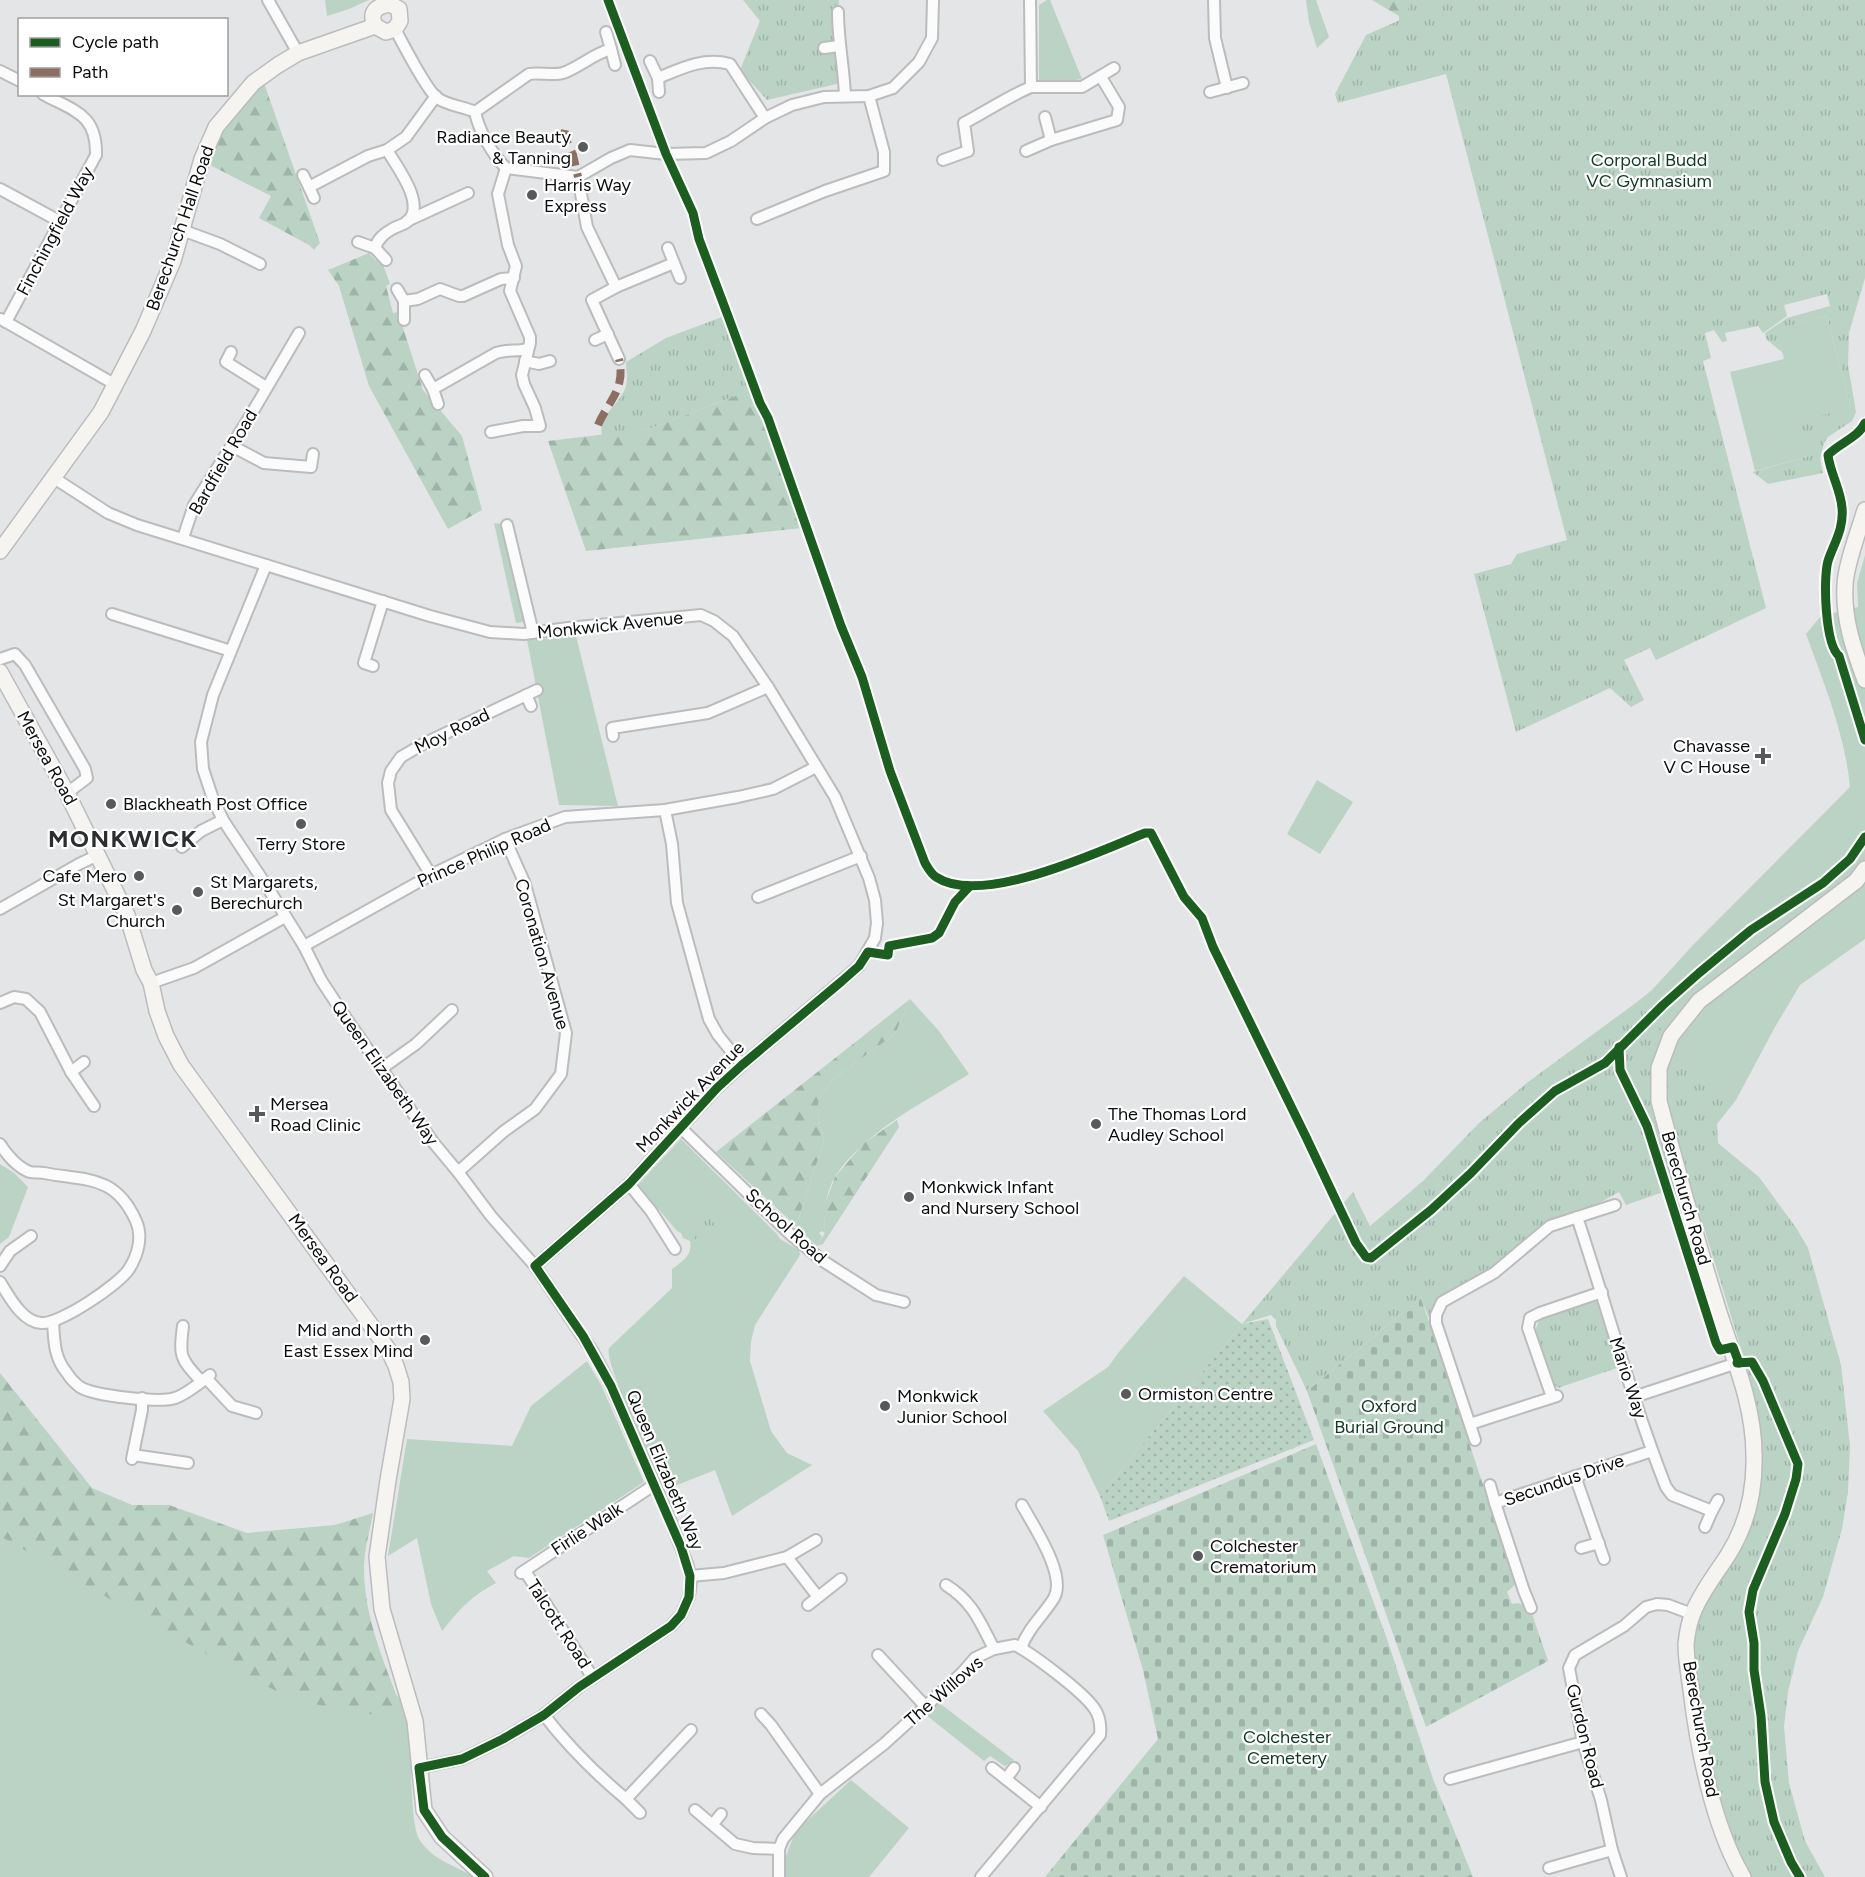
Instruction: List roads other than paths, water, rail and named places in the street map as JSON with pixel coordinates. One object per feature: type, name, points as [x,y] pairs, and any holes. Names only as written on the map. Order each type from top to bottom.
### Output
[{"type":"street","points":[[268,0],[298,53]]},
{"type":"street","points":[[475,112],[477,124],[506,168],[578,177],[630,150],[666,154],[706,153],[731,141],[765,118],[792,105],[824,97],[869,96],[893,88],[919,62],[932,38],[934,0]]},
{"type":"street","points":[[1030,0],[1031,87]]},
{"type":"street","points":[[1214,0],[1215,38],[1227,88]]},
{"type":"street","points":[[375,26],[372,19],[374,11],[379,6],[404,5],[400,21],[395,29],[436,96],[449,104],[463,106],[475,112]]},
{"type":"street","points":[[837,12],[845,96]]},
{"type":"street","name":"Berechurch Hall Road","points":[[0,551],[101,412],[116,385],[160,293],[182,230],[202,159],[216,127],[253,83],[298,53],[375,26],[386,32],[395,29]]},
{"type":"street","points":[[606,32],[615,64]]},
{"type":"street","points":[[824,48],[839,46]]},
{"type":"street","points":[[475,112],[529,74],[539,72],[560,74],[611,49]]},
{"type":"street","points":[[650,61],[657,78],[659,92]]},
{"type":"street","points":[[657,78],[701,62],[730,64],[765,118]]},
{"type":"street","points":[[972,163],[964,123],[998,106],[1013,94],[1031,87],[1082,87],[1114,68]]},
{"type":"street","points":[[0,71],[18,80]]},
{"type":"street","points":[[1026,152],[1051,140],[1117,120],[1119,107],[1101,77]]},
{"type":"street","points":[[1210,92],[1243,83]]},
{"type":"street","name":"Finchingfield Way","points":[[3,320],[96,155],[93,130],[85,116],[48,96]]},
{"type":"street","points":[[309,187],[368,156],[387,150],[406,137],[436,96]]},
{"type":"street","points":[[757,219],[825,191],[884,171],[884,152],[869,96]]},
{"type":"street","points":[[1044,117],[1051,140]]},
{"type":"street","points":[[387,150],[414,202],[413,213],[407,222]]},
{"type":"street","points":[[943,160],[968,151]]},
{"type":"street","points":[[506,168],[498,194],[508,245],[516,266],[510,291],[530,337],[522,375],[536,408],[540,426]]},
{"type":"street","points":[[303,175],[314,198]]},
{"type":"street","points":[[578,177],[587,227],[616,288]]},
{"type":"street","points":[[0,189],[59,221]]},
{"type":"street","points":[[375,248],[376,242],[383,235],[468,193]]},
{"type":"street","points":[[182,230],[220,244],[260,264]]},
{"type":"street","points":[[358,242],[375,248],[386,260]]},
{"type":"street","points":[[668,248],[680,278]]},
{"type":"street","points":[[620,359],[592,300],[674,263]]},
{"type":"street","points":[[404,301],[418,299],[440,289],[463,296],[501,279],[514,278]]},
{"type":"street","points":[[397,289],[404,301],[404,320]]},
{"type":"street","points":[[3,320],[116,385]]},
{"type":"street","name":"Bardfield Road","points":[[183,538],[194,505],[299,333]]},
{"type":"street","points":[[595,340],[608,334]]},
{"type":"street","points":[[433,389],[507,349],[519,351],[539,364],[550,362]]},
{"type":"street","points":[[231,352],[226,362],[266,387]]},
{"type":"street","points":[[425,375],[438,404]]},
{"type":"street","points":[[491,432],[523,426],[552,429]]},
{"type":"street","points":[[232,446],[264,463],[311,467],[313,454]]},
{"type":"street","name":"Monkwick Avenue","points":[[54,478],[108,513],[137,525],[490,632],[524,634],[701,615],[714,621],[733,636],[768,687],[835,797],[861,856],[872,889],[877,924],[874,939],[859,966],[717,1088],[629,1184],[535,1266]]},
{"type":"street","points":[[1865,510],[1861,541],[1845,584],[1846,613],[1853,645],[1865,680]]},
{"type":"street","points":[[507,525],[533,633]]},
{"type":"street","name":"Queen Elizabeth Way","points":[[266,565],[213,695],[201,742],[203,769],[213,799],[304,946],[321,980],[381,1069],[433,1142],[491,1216],[535,1266],[593,1352],[611,1386],[681,1547],[690,1576],[689,1597],[681,1615],[671,1626],[579,1687],[544,1715],[483,1750],[462,1759],[419,1768]]},
{"type":"street","points":[[364,663],[383,601]]},
{"type":"street","points":[[118,618],[231,651]]},
{"type":"street","points":[[0,659],[15,654],[25,665],[85,769],[87,778],[67,793]]},
{"type":"street","name":"Mersea Road","points":[[0,672],[67,793],[127,915],[144,970],[151,983],[157,1011],[166,1036],[181,1065],[378,1335],[396,1366],[401,1382],[402,1399],[380,1529],[377,1574],[382,1609],[415,1721],[424,1810],[442,1837],[485,1877]]},
{"type":"street","points":[[611,728],[708,713],[768,687]]},
{"type":"street","name":"Moy Road","points":[[431,875],[392,810],[388,783],[391,771],[401,757],[423,744],[537,690]]},
{"type":"street","points":[[526,695],[531,706]]},
{"type":"street","name":"Prince Philip Road","points":[[304,946],[431,875],[505,839],[565,817],[665,810],[773,789],[816,766]]},
{"type":"street","points":[[665,810],[672,844],[677,903],[706,1009],[718,1035],[742,1065]]},
{"type":"street","points":[[182,847],[201,831],[224,820]]},
{"type":"street","name":"Coronation Avenue","points":[[458,1172],[503,1132],[535,1109],[561,1074],[566,1033],[525,884],[505,839]]},
{"type":"street","points":[[0,909],[98,855]]},
{"type":"street","points":[[758,897],[861,856]]},
{"type":"street","name":"Berechurch Road","points":[[1743,1877],[1731,1855],[1709,1787],[1698,1734],[1686,1644],[1692,1614],[1729,1554],[1749,1508],[1754,1482],[1752,1428],[1737,1363],[1717,1306],[1659,1101],[1659,1068],[1671,1036],[1699,1001],[1856,881],[1865,869]]},
{"type":"street","points":[[151,983],[194,968],[285,917]]},
{"type":"street","points":[[0,1003],[14,998],[26,999],[33,1005],[71,1072],[94,1106]]},
{"type":"street","points":[[381,1069],[417,1044],[452,1010]]},
{"type":"street","points":[[71,1072],[84,1062]]},
{"type":"street","name":"School Road","points":[[681,1128],[790,1234],[823,1261],[876,1295],[904,1302]]},
{"type":"street","points":[[0,1144],[14,1161],[30,1172],[80,1177],[100,1182],[113,1191],[126,1205],[138,1229],[139,1244],[128,1271],[68,1316],[40,1323],[26,1317],[0,1283],[11,1277]]},
{"type":"street","points":[[629,1184],[651,1211],[675,1249]]},
{"type":"street","points":[[1475,1440],[1436,1323],[1436,1315],[1442,1302],[1494,1273],[1551,1226],[1615,1205]]},
{"type":"street","name":"Mario Way","points":[[1577,1217],[1634,1398],[1666,1486],[1672,1495],[1712,1511]]},
{"type":"street","points":[[0,1266],[10,1251],[31,1236]]},
{"type":"street","points":[[1470,1424],[1554,1397],[1528,1328],[1530,1318],[1602,1292]]},
{"type":"street","points":[[53,1321],[56,1353],[66,1373],[80,1387],[114,1396],[174,1399],[206,1378]]},
{"type":"street","points":[[183,1326],[180,1353],[187,1365],[206,1378],[232,1406],[256,1413]]},
{"type":"street","points":[[1634,1398],[1737,1363]]},
{"type":"street","points":[[142,1398],[142,1410],[130,1451],[188,1463]]},
{"type":"street","name":"Secundus Drive","points":[[1531,1608],[1519,1593],[1496,1503],[1652,1451]]},
{"type":"street","points":[[1575,1476],[1605,1559]]},
{"type":"street","name":"Firlie Walk","points":[[523,1572],[654,1485]]},
{"type":"street","points":[[1490,1485],[1496,1503]]},
{"type":"street","points":[[1705,1527],[1718,1500]]},
{"type":"street","points":[[981,1877],[1095,1742],[1100,1735],[1101,1726],[1093,1707],[1082,1696],[1021,1648],[1026,1635],[1057,1590],[1054,1567],[1022,1505]]},
{"type":"street","points":[[1036,1531],[1047,1526]]},
{"type":"street","points":[[690,1576],[724,1573],[787,1557],[816,1540]]},
{"type":"street","points":[[1581,1548],[1599,1543]]},
{"type":"street","points":[[787,1557],[818,1597]]},
{"type":"street","name":"Talcott Road","points":[[523,1572],[593,1678]]},
{"type":"street","points":[[808,1605],[842,1579]]},
{"type":"street","points":[[946,1585],[972,1607],[994,1649]]},
{"type":"street","name":"Gurdon Road","points":[[1621,1877],[1583,1742],[1569,1668],[1575,1654],[1624,1626],[1646,1607],[1657,1604],[1668,1605],[1692,1614]]},
{"type":"street","name":"The Willows","points":[[779,1849],[792,1826],[820,1794],[884,1744],[926,1707],[975,1658],[994,1649],[1015,1645],[1021,1648]]},
{"type":"street","points":[[878,1655],[885,1669],[926,1707]]},
{"type":"street","points":[[761,1714],[777,1724],[820,1794]]},
{"type":"street","points":[[544,1715],[564,1740],[606,1783],[640,1813]]},
{"type":"street","points":[[626,1799],[691,1730]]},
{"type":"street","points":[[1450,1779],[1583,1742]]},
{"type":"street","points":[[992,1768],[1041,1807]]},
{"type":"street","points":[[1006,1779],[1014,1768]]},
{"type":"street","points":[[695,1810],[735,1844],[753,1848],[779,1849],[779,1877]]},
{"type":"street","points":[[713,1824],[721,1814]]},
{"type":"street","points":[[1549,1868],[1612,1850]]},
{"type":"place","name":"Radiance Beauty & Tanning","points":[[583,147]]},
{"type":"place","name":"Harris Way Express","points":[[532,195]]},
{"type":"place","name":"Chavasse V C House","points":[[1763,756]]},
{"type":"place","name":"Blackheath Post Office","points":[[111,804]]},
{"type":"place","name":"Terry Store","points":[[301,824]]},
{"type":"place","name":"Cafe Mero","points":[[139,876]]},
{"type":"place","name":"St Margarets, Berechurch","points":[[198,892]]},
{"type":"place","name":"St Margaret's Church","points":[[177,910]]},
{"type":"place","name":"Mersea Road Clinic","points":[[257,1114]]},
{"type":"place","name":"The Thomas Lord Audley School","points":[[1096,1124]]},
{"type":"place","name":"Monkwick Infant and Nursery School","points":[[909,1197]]},
{"type":"place","name":"Mid and North East Essex Mind","points":[[425,1340]]},
{"type":"place","name":"Ormiston Centre","points":[[1126,1394]]},
{"type":"place","name":"Monkwick Junior School","points":[[885,1406]]},
{"type":"place","name":"Colchester Crematorium","points":[[1198,1556]]},
{"type":"district","name":"MONKWICK","points":[[123,838]]},
{"type":"park label","name":"Corporal Budd VC Gymnasium","points":[[1649,170]]},
{"type":"park label","name":"Oxford Burial Ground","points":[[1389,1416]]},
{"type":"park label","name":"Colchester Cemetery","points":[[1287,1747]]}]
